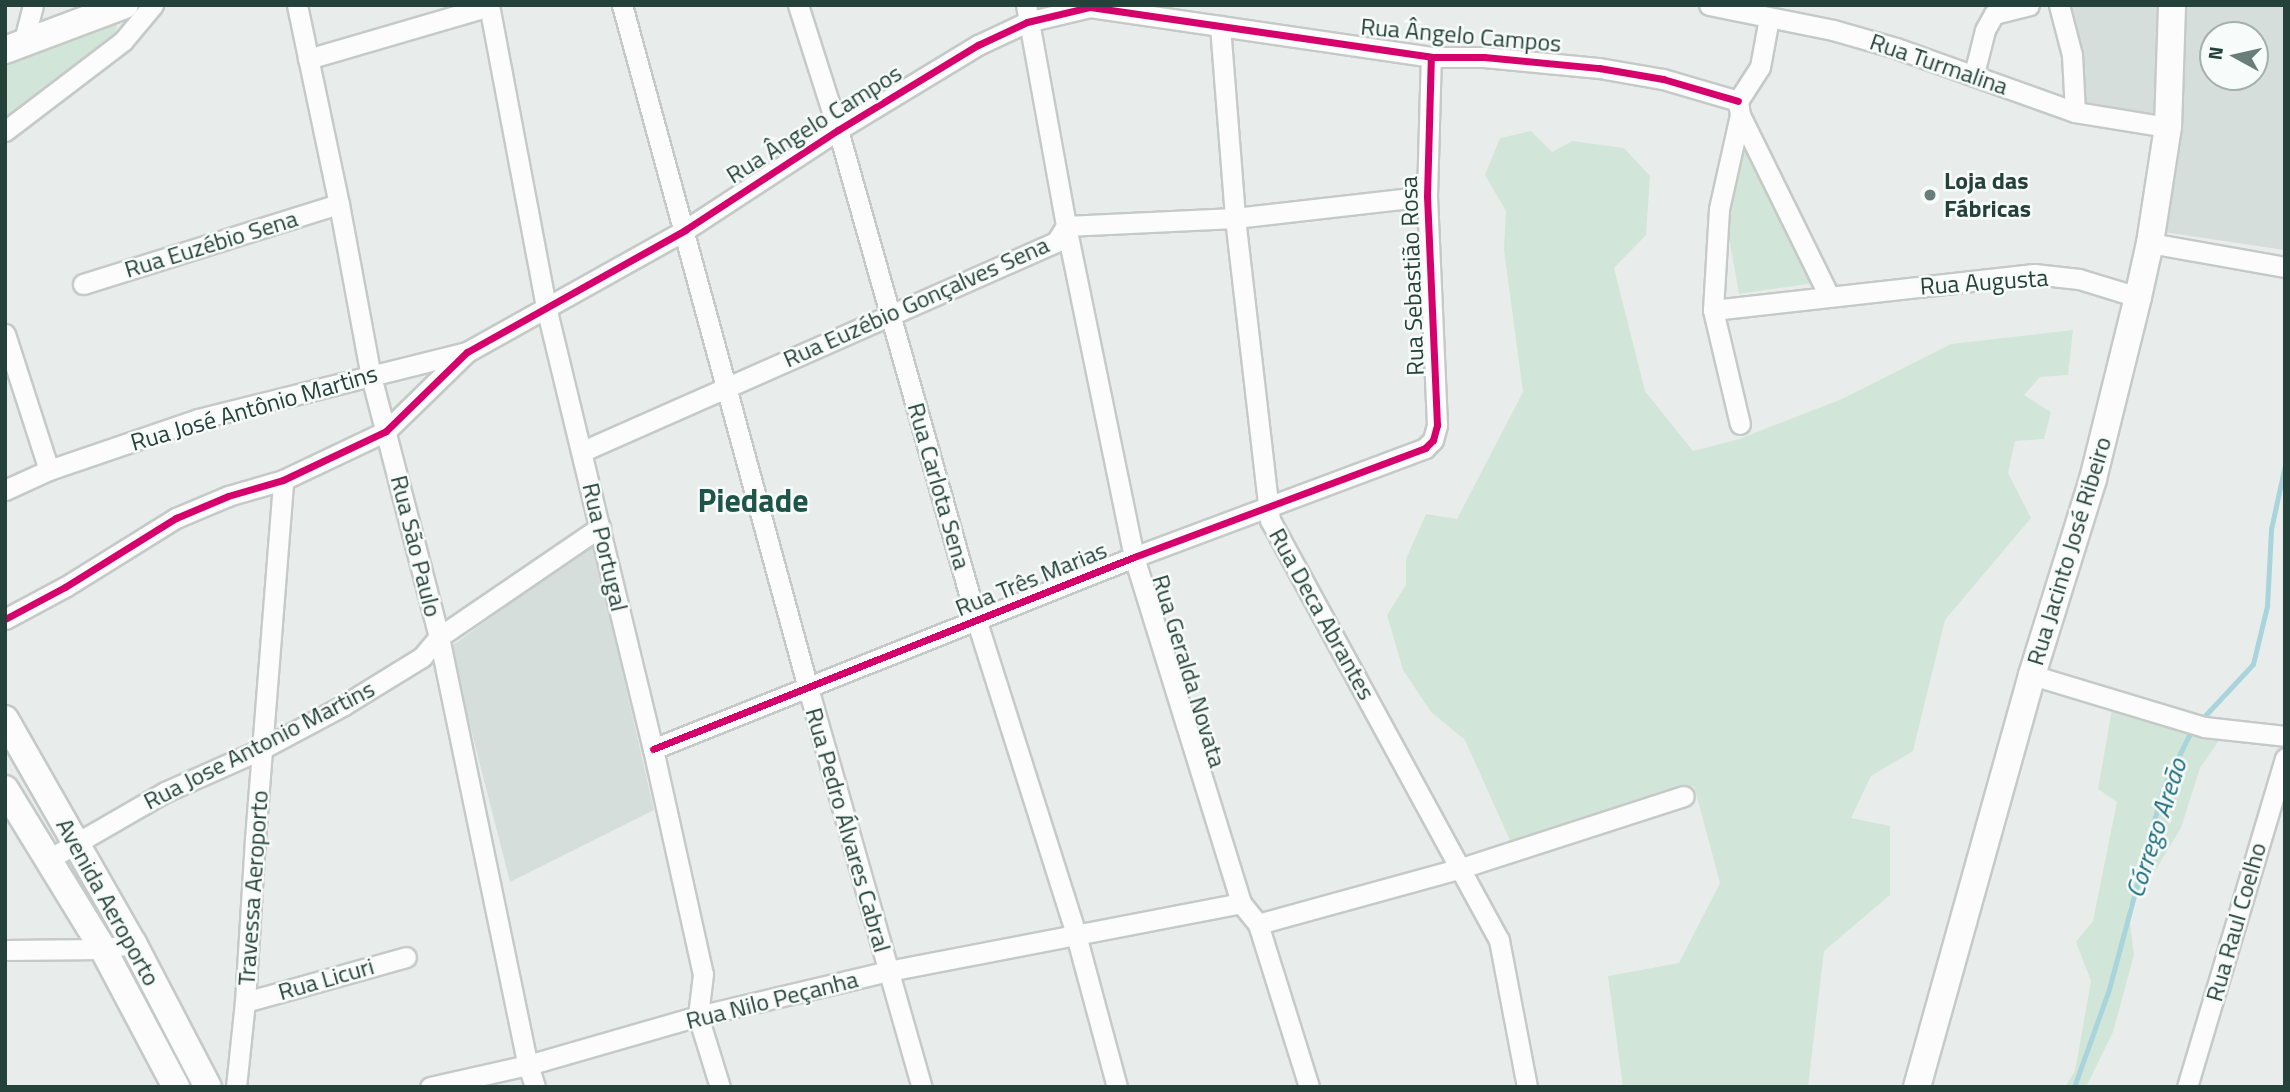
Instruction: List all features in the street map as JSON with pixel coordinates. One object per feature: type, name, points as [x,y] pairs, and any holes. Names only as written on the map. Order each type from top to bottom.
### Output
[{"type":"street","points":[[14,47],[33,5]]},
{"type":"street","points":[[14,47],[125,5]]},
{"type":"street","points":[[5,131],[123,41],[153,5]]},
{"type":"street","name":"Rua São Paulo","points":[[297,5],[339,204],[370,376],[439,637],[528,1065],[535,1087]]},
{"type":"street","name":"Rua Pedro Álvares Cabral","points":[[621,5],[685,230],[808,688],[922,1087]]},
{"type":"street","name":"Rua Carlota Sena","points":[[798,5],[838,130],[977,622],[1076,935],[1117,1087]]},
{"type":"street","name":"Rua Turmalina","points":[[1709,5],[1870,40],[1974,74],[2075,112],[2168,127]]},
{"type":"street","points":[[1974,74],[1985,30],[1994,14],[2029,5]]},
{"type":"street","points":[[2059,5],[2072,55],[2075,112]]},
{"type":"street","name":"Rua Jacinto José Ribeiro","points":[[1917,1087],[2032,675],[2093,479],[2138,297],[2150,243],[2168,127],[2172,5]]},
{"type":"street","points":[[308,59],[489,6]]},
{"type":"street","name":"Rua Portugal","points":[[489,6],[546,307],[653,749],[703,974],[698,1017],[720,1087]]},
{"type":"street","name":"Rua Ângelo Campos","points":[[5,619],[65,587],[176,518],[228,496],[283,480],[386,431],[467,352],[685,230],[838,130],[1027,14],[1090,7],[1431,57],[1496,57],[1599,68],[1664,79],[1739,108]]},
{"type":"street","name":"Rua Geralda Novata","points":[[1027,14],[1066,226],[1134,557],[1241,904],[1258,924],[1310,1087]]},
{"type":"street","points":[[1740,424],[1713,310],[1719,209],[1739,108],[1760,67],[1769,18]]},
{"type":"street","name":"Rua Deca Abrantes","points":[[1220,26],[1236,218],[1270,520],[1499,940],[1527,1087]]},
{"type":"street","name":"Rua Sebastião Rosa","points":[[1424,448],[1433,440],[1437,425],[1427,196],[1431,57]]},
{"type":"street","points":[[1739,108],[1829,296]]},
{"type":"street","name":"Rua Euzébio Gonçalves Sena","points":[[583,452],[1056,242],[1066,226],[1236,218],[1427,196]]},
{"type":"street","name":"Rua Euzébio Sena","points":[[83,284],[339,204]]},
{"type":"street","points":[[2150,243],[2285,267]]},
{"type":"street","name":"Rua Augusta","points":[[1713,310],[2034,274],[2079,279],[2138,297]]},
{"type":"street","points":[[5,334],[49,470]]},
{"type":"street","name":"Rua José Antônio Martins","points":[[5,490],[49,470],[198,419],[467,352]]},
{"type":"street","name":"Rua Três Marias","points":[[653,749],[977,622],[1134,557],[1424,448]]},
{"type":"street","name":"Travessa Aeroporto","points":[[236,1087],[245,1002],[283,480]]},
{"type":"street","name":"Rua Jose Antonio Martins","points":[[49,859],[165,792],[262,749],[344,705],[422,657],[439,637],[600,527]]},
{"type":"street","points":[[2032,675],[2204,727],[2285,736]]},
{"type":"street","name":"Avenida Aeroporto","points":[[5,719],[133,943],[208,1087]]},
{"type":"street","name":"Rua Raul Coelho","points":[[2188,1087],[2285,758]]},
{"type":"street","name":"Avenida Aeroporto","points":[[5,789],[103,949],[176,1087]]},
{"type":"street","points":[[1258,924],[1461,868],[1684,796]]},
{"type":"street","name":"Rua Nilo Peçanha","points":[[430,1087],[528,1065],[698,1017],[888,971],[1241,904]]},
{"type":"street","points":[[5,950],[103,949],[133,943]]},
{"type":"street","name":"Rua Licuri","points":[[245,1002],[406,957]]},
{"type":"shaded area","points":[[2062,5],[2164,5],[2157,118],[2081,106]]},
{"type":"shaded area","points":[[2183,5],[2285,5],[2285,250],[2163,232]]},
{"type":"shaded area","points":[[593,544],[654,810],[510,882],[450,647]]},
{"type":"green space","points":[[120,13],[114,38],[5,118],[5,61]]},
{"type":"green space","points":[[1531,131],[1552,152],[1572,141],[1624,148],[1650,176],[1646,235],[1614,268],[1645,391],[1693,451],[1739,439],[1842,399],[1951,344],[2073,330],[2068,375],[2040,377],[2024,395],[2051,412],[2044,439],[2015,441],[2008,473],[2031,518],[1945,620],[1913,751],[1871,776],[1851,818],[1890,826],[1890,895],[1824,951],[1808,1087],[1623,1087],[1608,976],[1679,963],[1720,883],[1694,786],[1602,814],[1513,847],[1465,740],[1431,712],[1403,670],[1387,615],[1406,585],[1406,559],[1426,514],[1457,519],[1523,392],[1504,250],[1506,211],[1485,175],[1500,138]]},
{"type":"green space","points":[[1742,135],[1815,283],[1739,294],[1728,232]]},
{"type":"green space","points":[[2113,704],[2223,735],[2200,768],[2181,828],[2150,879],[2128,907],[2134,955],[2113,1032],[2086,1087],[2065,1087],[2075,1071],[2091,981],[2076,942],[2093,921],[2117,802],[2098,789]]},
{"type":"waterway","name":"Córrego Areão","points":[[2199,722],[2253,664],[2267,606],[2271,529],[2285,465]]},
{"type":"waterway","name":"Córrego Areão","points":[[2074,1087],[2109,989],[2163,788],[2192,729]]},
{"type":"cycle path","points":[[5,619],[65,587],[176,518],[228,496],[283,480],[386,431],[467,352],[685,230],[838,130],[978,45],[1027,22],[1090,7],[1431,57],[1484,57],[1599,68],[1663,79],[1738,101]]},
{"type":"cycle path","points":[[653,749],[1134,557],[1425,448],[1433,440],[1437,425],[1427,196],[1431,57]]},
{"type":"place","name":"Loja das Fábricas","points":[[1930,195]]},
{"type":"district","name":"Piedade","points":[[753,500]]}]
